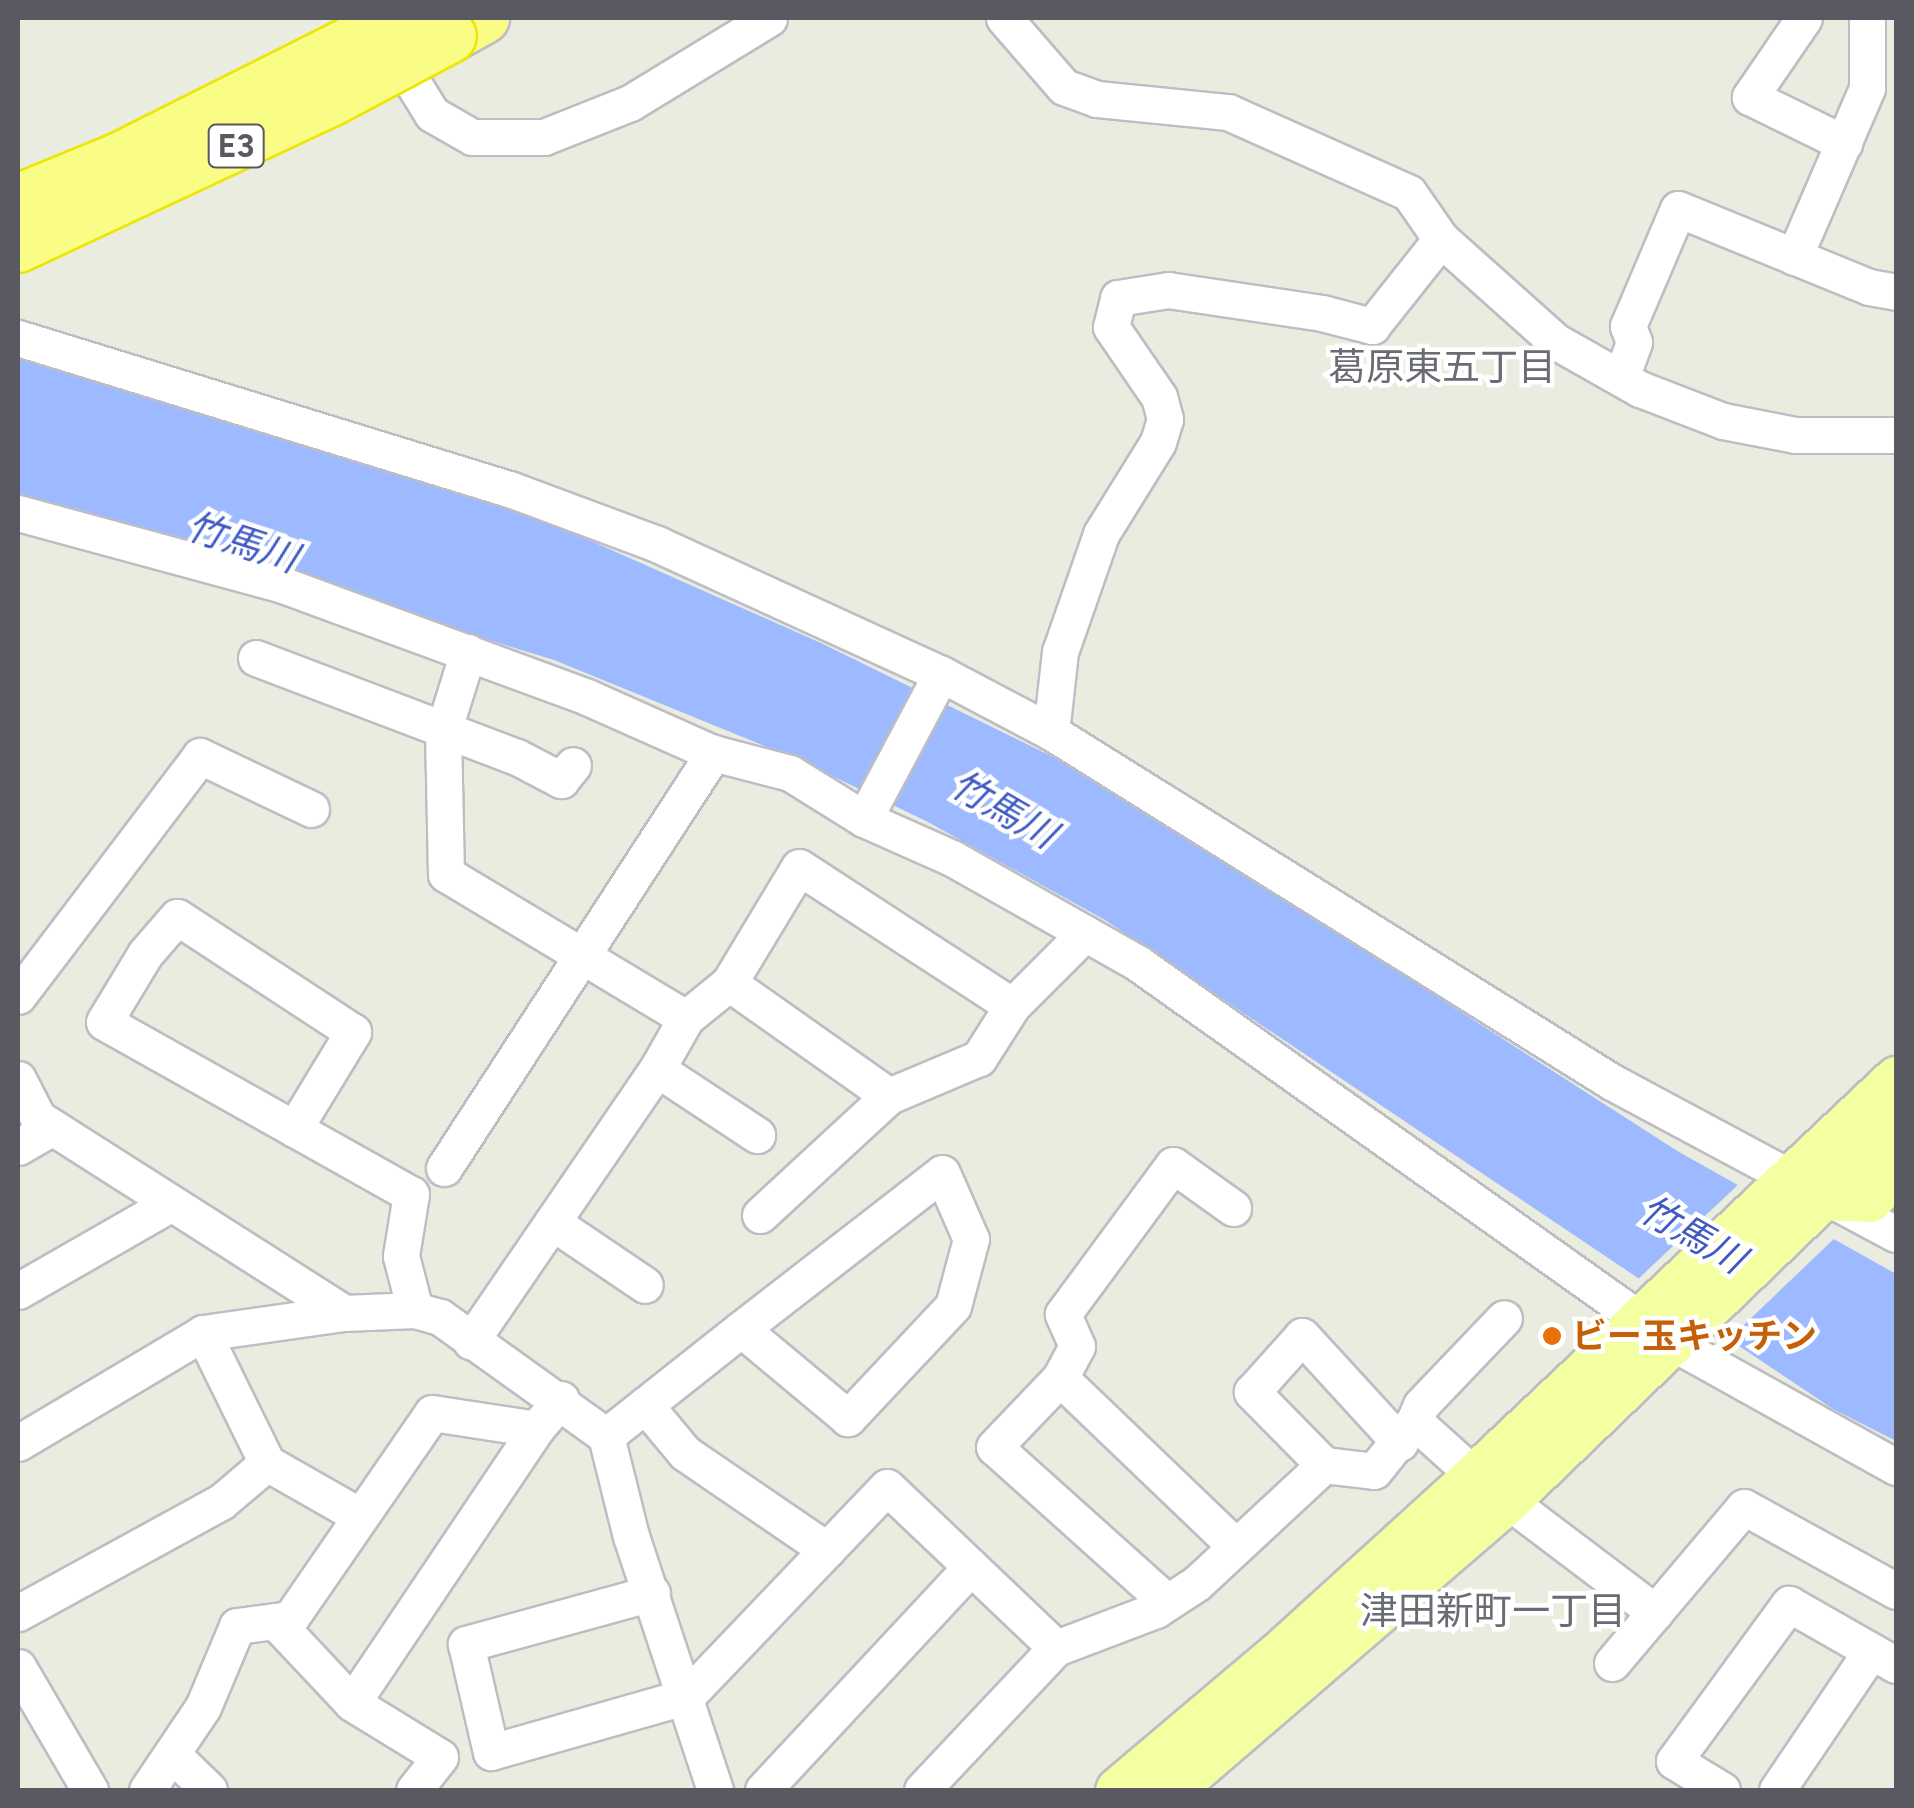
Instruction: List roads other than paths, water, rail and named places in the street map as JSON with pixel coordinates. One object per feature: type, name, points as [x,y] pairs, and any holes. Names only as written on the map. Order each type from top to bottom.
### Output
[{"type":"highway","name":"E3","points":[[18,201],[118,160],[402,18]]},
{"type":"highway","name":"E3","points":[[18,246],[203,162],[467,27]]},
{"type":"main road","points":[[1798,1195],[1822,1127],[1896,1053]]},
{"type":"main road","points":[[1170,1790],[1798,1195],[1896,1080]]},
{"type":"main road","points":[[1798,1195],[1896,1126]]},
{"type":"main road","points":[[1798,1195],[1868,1199],[1896,1172]]},
{"type":"main road","points":[[1118,1790],[1287,1648],[1491,1488]]},
{"type":"street","points":[[372,18],[432,114],[472,137],[544,137],[630,103],[770,18]]},
{"type":"street","points":[[1004,18],[1064,87],[1097,100],[1228,112],[1409,193],[1441,239],[1555,340],[1622,378],[1723,422],[1795,435],[1896,435]]},
{"type":"street","points":[[1804,18],[1750,97],[1844,142]]},
{"type":"street","points":[[1794,257],[1867,88],[1868,18]]},
{"type":"street","points":[[1622,378],[1634,342],[1628,326],[1678,210],[1869,287],[1896,292]]},
{"type":"street","points":[[1051,732],[1060,652],[1101,534],[1158,442],[1165,420],[1159,397],[1111,327],[1118,298],[1168,290],[1322,313],[1372,326],[1441,239]]},
{"type":"street","points":[[18,338],[512,490],[657,544],[941,674],[1051,732],[1798,1195],[1896,1234]]},
{"type":"street","points":[[18,513],[282,585],[468,652],[714,753],[790,773],[864,818],[952,858],[1139,964],[1665,1324],[1896,1466]]},
{"type":"street","points":[[468,652],[443,732],[446,874],[584,953],[686,1018]]},
{"type":"street","points":[[256,658],[443,732],[517,756],[561,780],[573,765]]},
{"type":"street","points":[[864,818],[941,674]]},
{"type":"street","points":[[444,1168],[714,753]]},
{"type":"street","points":[[18,996],[200,756],[310,809]]},
{"type":"street","points":[[470,1341],[657,1069],[686,1018],[729,983],[799,867],[1012,1006]]},
{"type":"street","points":[[294,1128],[353,1032],[177,917],[145,954],[104,1022],[411,1194],[401,1256],[415,1310]]},
{"type":"street","points":[[760,1215],[889,1096],[979,1058],[1012,1006],[1085,932]]},
{"type":"street","points":[[729,983],[889,1096]]},
{"type":"street","points":[[657,1069],[756,1135]]},
{"type":"street","points":[[18,1079],[38,1118],[344,1313]]},
{"type":"street","points":[[18,1147],[52,1126]]},
{"type":"street","points":[[1167,1602],[994,1447],[1060,1378],[1077,1346],[1063,1314],[1174,1165],[1234,1208]]},
{"type":"street","points":[[606,1436],[740,1329],[942,1173],[971,1239],[952,1306],[848,1418],[740,1329]]},
{"type":"street","points":[[18,1291],[170,1204]]},
{"type":"street","points":[[552,1222],[645,1285]]},
{"type":"street","points":[[18,1443],[203,1333],[344,1313],[415,1310],[440,1316],[470,1341],[560,1399],[606,1436],[632,1536],[715,1790]]},
{"type":"street","points":[[1504,1318],[1421,1405],[1407,1432],[1374,1471],[1324,1464],[1252,1392],[1302,1336],[1407,1432],[1491,1488],[1655,1612]]},
{"type":"street","points":[[203,1333],[267,1463],[360,1516]]},
{"type":"street","points":[[1060,1378],[1236,1546]]},
{"type":"street","points":[[352,1703],[560,1399]]},
{"type":"street","points":[[645,1405],[685,1454],[828,1550]]},
{"type":"street","points":[[147,1790],[174,1756],[203,1707],[237,1626],[290,1619],[432,1413],[536,1430]]},
{"type":"street","points":[[18,1613],[221,1502],[267,1463]]},
{"type":"street","points":[[922,1790],[1056,1648],[1167,1602],[1236,1546],[1324,1464]]},
{"type":"street","points":[[652,1593],[466,1644],[491,1752],[687,1696],[887,1487],[1056,1648]]},
{"type":"street","points":[[1612,1663],[1744,1507],[1896,1590]]},
{"type":"street","points":[[763,1790],[971,1567]]},
{"type":"street","points":[[1722,1790],[1674,1761],[1789,1604],[1884,1658],[1778,1790]]},
{"type":"street","points":[[275,1621],[352,1703],[440,1757],[414,1790]]},
{"type":"street","points":[[18,1667],[90,1790]]},
{"type":"street","points":[[174,1756],[209,1790]]},
{"type":"water","name":"竹馬川","points":[[18,359],[235,420],[474,494],[562,528],[821,643],[1098,779],[1679,1152],[1896,1274],[1896,1441],[1833,1409],[1105,920],[926,821],[801,761],[554,660],[18,496]]},
{"type":"place","name":"ビー玉キッチン","points":[[1552,1336]]},
{"type":"district","name":"葛原東五丁目","points":[[1442,368]]},
{"type":"district","name":"津田新町一丁目","points":[[1493,1612]]}]
